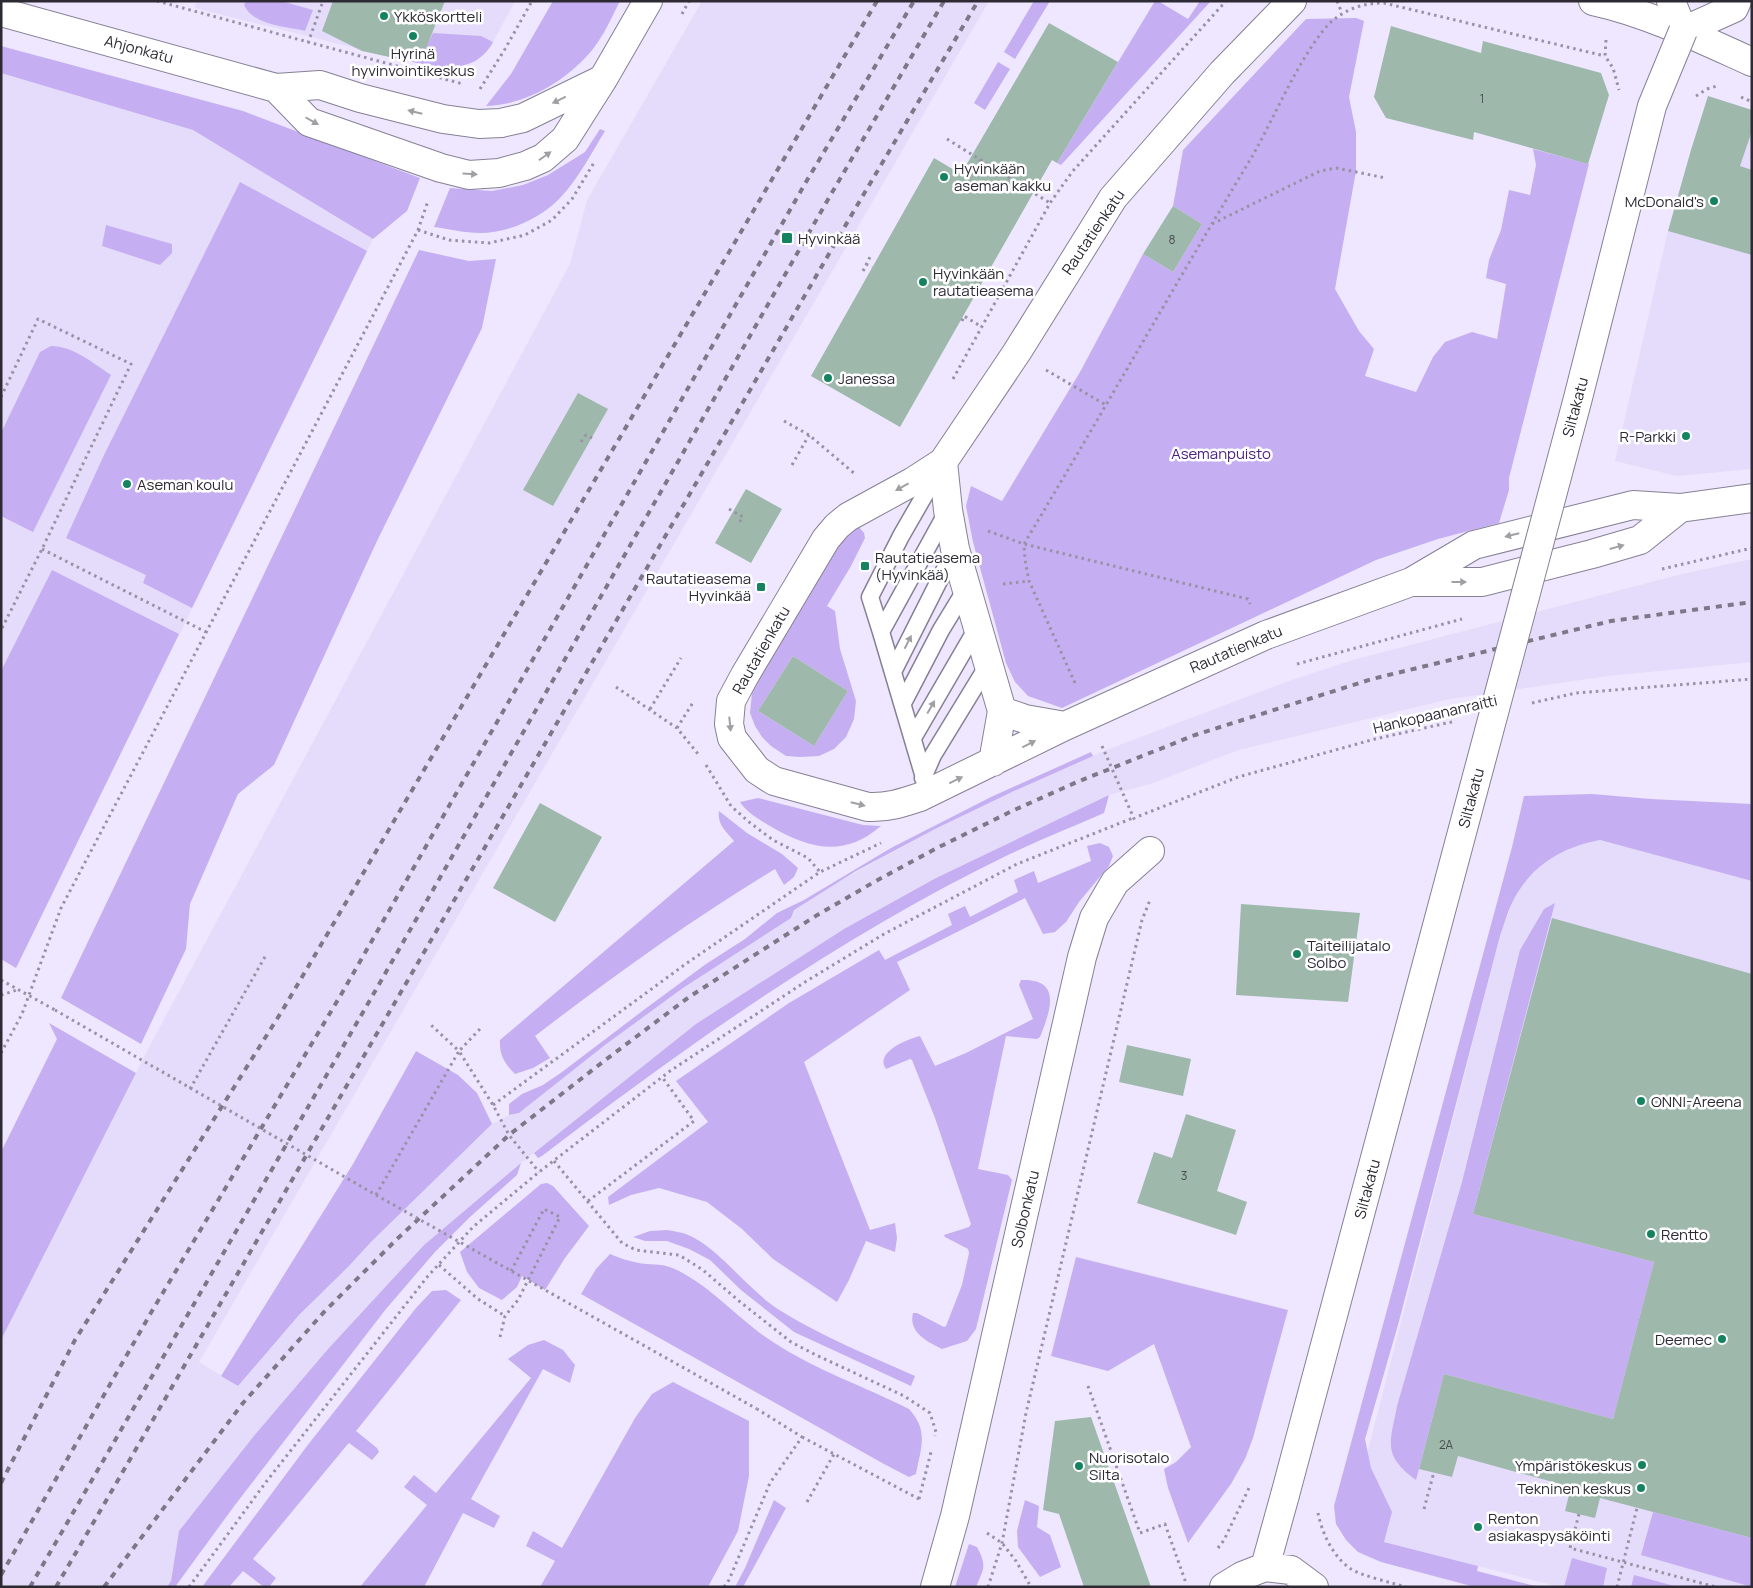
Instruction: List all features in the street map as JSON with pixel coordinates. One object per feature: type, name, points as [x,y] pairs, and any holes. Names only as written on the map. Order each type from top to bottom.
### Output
[{"type":"street","points":[[276,88],[309,122],[441,168],[470,175],[499,173],[525,166],[543,158],[565,139],[603,79],[648,1]]},
{"type":"street","name":"Rautatienkatu","points":[[1292,1],[1222,73],[1113,198],[1017,352],[943,462],[848,518],[837,526],[826,539],[731,701],[729,717],[732,738],[757,770],[774,781],[868,807],[882,808],[898,805],[922,786],[993,762],[1077,720],[1266,635],[1410,582],[1474,545],[1633,505],[1680,508],[1752,498]]},
{"type":"street","points":[[1671,1],[1683,31]]},
{"type":"street","points":[[1683,31],[1734,8],[1737,1]]},
{"type":"street","points":[[1602,3],[1683,31],[1752,62]]},
{"type":"street","name":"Ahjonkatu","points":[[1,12],[276,88],[320,86],[360,98],[462,122],[500,123],[523,118],[603,79]]},
{"type":"street","name":"Siltakatu","points":[[1265,1568],[1575,407],[1652,106],[1683,31]]},
{"type":"street","points":[[943,462],[948,510],[955,549],[1002,711],[993,762]]},
{"type":"street","name":"Rautatienkatu","points":[[1410,582],[1482,582],[1602,551],[1640,540],[1680,508]]},
{"type":"street","points":[[1002,711],[1025,719],[1077,720]]},
{"type":"street","name":"Solbonkatu","points":[[935,1587],[957,1506],[1082,956],[1094,918],[1115,882],[1150,851]]},
{"type":"street","points":[[1224,1587],[1242,1576],[1265,1568],[1291,1570],[1314,1587]]},
{"type":"lane","points":[[922,786],[913,738],[870,597],[901,536],[943,462]]},
{"type":"lane","points":[[882,632],[948,510]]},
{"type":"lane","points":[[893,672],[955,549]]},
{"type":"lane","points":[[903,704],[941,630],[966,588]]},
{"type":"lane","points":[[913,738],[977,628]]},
{"type":"lane","points":[[922,786],[933,754],[988,665]]},
{"type":"path","points":[[157,1],[480,89]]},
{"type":"path","points":[[308,43],[323,1]]},
{"type":"path","points":[[462,122],[532,1]]},
{"type":"path","points":[[949,387],[1050,203],[1072,172],[1226,1]]},
{"type":"path","points":[[1338,1],[1342,13]]},
{"type":"path","points":[[988,1587],[1002,1543],[1026,1413],[1142,920],[1160,872],[1134,818],[1077,720],[1029,581],[1024,544],[1260,143],[1299,69],[1322,31],[1342,13],[1368,3],[1384,2],[1605,56]]},
{"type":"path","points":[[1602,3],[1605,56],[1613,68],[1619,84],[1620,98]]},
{"type":"path","points":[[947,139],[1050,203]]},
{"type":"path","points":[[969,178],[980,160]]},
{"type":"path","points":[[1,1053],[22,1014],[61,908],[418,230],[441,168]]},
{"type":"path","points":[[1211,224],[1320,171],[1336,168],[1386,178]]},
{"type":"path","points":[[863,271],[870,257]]},
{"type":"path","points":[[866,264],[872,267]]},
{"type":"path","points":[[966,324],[961,321],[964,316],[982,327]]},
{"type":"path","points":[[1,397],[38,319],[131,364],[1,630]]},
{"type":"path","points":[[581,442],[586,435],[592,438]]},
{"type":"path","points":[[792,465],[809,435]]},
{"type":"path","points":[[729,509],[743,517],[739,523]]},
{"type":"path","points":[[1014,540],[1248,600]]},
{"type":"path","points":[[42,549],[206,632]]},
{"type":"path","points":[[999,585],[1029,581]]},
{"type":"path","points":[[650,708],[681,658]]},
{"type":"path","points":[[1528,704],[1576,693],[1752,679]]},
{"type":"path","points":[[493,1105],[687,963],[820,872],[808,858],[773,840],[731,806],[698,752],[677,728],[650,708],[616,687]]},
{"type":"path","name":"Hankopaananraitti","points":[[189,1587],[266,1482],[439,1265],[473,1227],[539,1172],[662,1078],[804,982],[899,926],[1017,864],[1238,777],[1375,739],[1461,719]]},
{"type":"path","points":[[190,1089],[266,955]]},
{"type":"path","points":[[1,980],[376,1195],[756,1409],[802,1437],[919,1500],[931,1452]]},
{"type":"path","points":[[1,995],[18,990]]},
{"type":"path","points":[[431,1025],[459,1052],[493,1105],[509,1135],[539,1172]]},
{"type":"path","points":[[376,1195],[448,1068],[459,1052],[480,1029]]},
{"type":"path","points":[[588,1201],[694,1121],[662,1078]]},
{"type":"path","points":[[554,1161],[622,1243],[636,1250],[679,1255],[703,1270],[739,1302],[791,1342],[904,1396],[930,1413],[936,1432],[933,1442]]},
{"type":"path","points":[[500,1337],[505,1316],[518,1300],[560,1217],[544,1209],[511,1270]]},
{"type":"path","points":[[439,1265],[478,1299],[505,1316]]},
{"type":"path","points":[[1088,1386],[1140,1533],[1165,1524],[1186,1583]]},
{"type":"path","points":[[724,1587],[729,1580],[770,1483],[802,1437]]},
{"type":"path","points":[[807,1502],[834,1454]]},
{"type":"path","points":[[1424,1509],[1434,1472]]},
{"type":"path","points":[[1212,1554],[1224,1540],[1248,1488]]},
{"type":"path","points":[[1317,1507],[1320,1524],[1327,1541],[1351,1569],[1389,1585],[1406,1587]]},
{"type":"path","points":[[1617,1587],[1637,1508]]},
{"type":"path","points":[[1579,1514],[1570,1548],[1716,1587]]},
{"type":"path","points":[[1182,1587],[1193,1576]]},
{"type":"shaded area","points":[[197,1],[515,1],[490,48],[475,61],[453,68],[403,60],[195,8]]},
{"type":"shaded area","points":[[702,1],[989,1],[199,1362],[238,1386],[299,1315],[492,1124],[509,1115],[519,1113],[605,1045],[683,988],[790,918],[794,910],[829,887],[937,828],[1012,792],[1104,751],[1283,683],[1353,660],[1682,574],[1752,559],[1752,662],[1608,676],[1450,699],[1239,750],[1150,784],[1109,795],[936,878],[561,1132],[521,1163],[424,1245],[328,1349],[253,1437],[179,1531],[171,1581],[167,1587],[1,1587],[1,1340],[147,1051],[570,264],[587,200]]},
{"type":"shaded area","name":"Aseman koulu","points":[[1,73],[193,130],[373,239],[16,968],[1,959]]},
{"type":"shaded area","points":[[1708,96],[1752,110],[1752,469],[1677,476],[1615,461],[1668,231]]},
{"type":"shaded area","points":[[1600,840],[1752,881],[1752,1587],[1560,1587],[1384,1542],[1356,1497],[1500,936],[1512,903],[1527,878],[1551,858],[1580,844]]},
{"type":"green space","points":[[246,1],[281,1],[313,10],[305,31],[262,21],[249,12],[244,5]]},
{"type":"green space","points":[[553,1],[620,1],[597,44],[571,71],[531,96],[501,105],[486,106],[511,74]]},
{"type":"green space","points":[[1034,1],[1050,1],[1015,59],[1004,52]]},
{"type":"green space","points":[[1155,1],[1188,19],[1200,1],[1211,1],[1061,165],[1057,163]]},
{"type":"green space","name":"Asemanpuisto","points":[[1356,18],[1364,21],[1349,97],[1356,132],[1356,171],[1335,289],[1359,331],[1374,349],[1365,376],[1416,392],[1433,357],[1445,342],[1472,332],[1497,339],[1506,284],[1486,278],[1489,260],[1501,230],[1509,190],[1530,195],[1536,165],[1533,149],[1589,164],[1509,478],[1509,490],[1499,523],[1438,539],[1376,560],[1062,708],[1028,696],[1015,682],[1006,663],[973,542],[966,506],[971,486],[1002,501],[1080,372],[1143,254],[1173,272],[1202,224],[1173,206],[1183,150],[1306,19]]},
{"type":"green space","points":[[433,33],[481,36],[493,42],[485,53],[475,61],[464,65],[452,67],[427,65],[403,60],[422,51]]},
{"type":"green space","points":[[1,46],[243,111],[420,178],[407,211],[373,239],[193,130],[1,73]]},
{"type":"green space","points":[[998,62],[1010,69],[985,110],[974,103]]},
{"type":"green space","points":[[600,129],[605,131],[572,183],[552,206],[533,218],[502,230],[480,233],[434,227],[450,188],[492,191],[523,185],[548,175],[585,152]]},
{"type":"green space","points":[[240,182],[367,251],[192,608],[143,583],[146,575],[66,538],[104,455]]},
{"type":"green space","points":[[106,225],[172,244],[172,253],[160,265],[102,246]]},
{"type":"green space","points":[[419,250],[469,261],[496,259],[482,328],[377,541],[274,765],[238,794],[190,904],[186,949],[141,1044],[61,998]]},
{"type":"green space","points":[[51,346],[75,352],[111,375],[33,532],[1,516],[1,433],[40,352]]},
{"type":"green space","points":[[859,527],[864,533],[865,538],[827,606],[835,611],[840,649],[856,701],[854,719],[846,737],[834,749],[819,756],[786,756],[771,746],[755,726],[750,713],[752,693],[760,673],[839,544]],"holes":[[[793,656],[848,691],[814,746],[758,711]]]},
{"type":"green space","points":[[52,570],[179,634],[16,968],[1,959],[1,671]]},
{"type":"green space","points":[[1091,752],[1093,756],[937,828],[856,871],[794,910],[791,918],[683,988],[605,1045],[519,1113],[509,1115],[509,1104],[522,1094],[543,1085],[562,1072],[706,964],[745,939],[777,913],[804,900],[891,848],[991,797]]},
{"type":"green space","points":[[1592,794],[1752,804],[1752,881],[1600,840],[1560,853],[1548,860],[1528,879],[1512,903],[1500,936],[1398,1325],[1365,1439],[1371,1468],[1392,1512],[1384,1542],[1478,1566],[1477,1571],[1539,1587],[1475,1587],[1381,1562],[1358,1552],[1346,1540],[1336,1524],[1334,1506],[1512,847],[1524,796]]},
{"type":"green space","points":[[1109,795],[1104,813],[1022,849],[948,886],[887,919],[827,955],[711,1032],[542,1156],[538,1158],[534,1153],[696,1024],[844,929],[936,878]]},
{"type":"green space","points":[[758,798],[863,825],[881,826],[854,843],[826,847],[813,845],[784,834],[770,826],[749,812],[740,802]]},
{"type":"green space","points":[[719,811],[747,833],[782,854],[798,868],[794,877],[784,885],[775,869],[653,949],[535,1036],[550,1058],[533,1068],[515,1074],[503,1059],[500,1040],[734,841],[725,831],[719,820]]},
{"type":"green space","points":[[1100,843],[1109,847],[1113,856],[1109,866],[1079,902],[1066,922],[1055,932],[1043,934],[1025,898],[897,962],[910,990],[804,1062],[870,1230],[895,1223],[897,1238],[895,1252],[866,1241],[837,1302],[773,1259],[742,1229],[707,1202],[659,1188],[631,1195],[609,1205],[608,1197],[708,1122],[676,1081],[789,1003],[879,950],[885,960],[952,925],[948,914],[965,906],[970,917],[1018,892],[1014,880],[1034,871],[1038,883],[1091,861],[1087,846]]},
{"type":"green space","points":[[1555,903],[1473,1214],[1654,1262],[1613,1419],[1444,1374],[1416,1480],[1398,1463],[1391,1448],[1392,1430],[1397,1406],[1462,1182],[1520,950],[1544,909]]},
{"type":"green space","points":[[1021,980],[1034,981],[1043,985],[1048,991],[1050,998],[1047,1017],[1040,1037],[1037,1039],[1006,1036],[978,1169],[1008,1175],[1012,1180],[976,1329],[967,1341],[942,1349],[920,1336],[913,1326],[913,1313],[917,1313],[944,1327],[946,1326],[962,1285],[969,1253],[968,1249],[944,1235],[969,1227],[971,1224],[935,1118],[912,1060],[910,1059],[886,1069],[885,1057],[894,1047],[920,1036],[935,1066],[966,1053],[1033,1019],[1019,985]]},
{"type":"green space","points":[[49,1023],[136,1073],[1,1340],[1,1152],[57,1039]]},
{"type":"green space","points":[[416,1051],[458,1075],[477,1093],[492,1124],[299,1315],[238,1386],[221,1376],[353,1164]]},
{"type":"green space","points":[[521,1163],[517,1175],[470,1217],[435,1252],[386,1309],[235,1505],[175,1587],[167,1587],[171,1581],[179,1531],[253,1437],[328,1349],[424,1245]]},
{"type":"green space","points":[[547,1183],[553,1186],[589,1226],[565,1258],[545,1290],[522,1276],[517,1287],[502,1300],[479,1288],[467,1272],[460,1252],[541,1184]]},
{"type":"green space","points":[[667,1230],[686,1234],[698,1240],[781,1311],[847,1346],[915,1376],[911,1386],[794,1332],[741,1290],[710,1260],[689,1249],[667,1241],[645,1241],[633,1237],[650,1231]]},
{"type":"green space","points":[[610,1254],[645,1264],[663,1265],[679,1271],[704,1287],[761,1334],[789,1352],[909,1409],[919,1425],[922,1440],[916,1474],[909,1477],[884,1464],[581,1294],[596,1269]]},
{"type":"green space","points":[[1076,1257],[1288,1310],[1253,1438],[1245,1459],[1231,1484],[1188,1543],[1168,1488],[1164,1469],[1176,1462],[1191,1447],[1154,1344],[1108,1371],[1051,1356]]},
{"type":"green space","points":[[446,1290],[461,1300],[356,1431],[377,1448],[379,1452],[372,1460],[349,1443],[253,1559],[276,1578],[269,1587],[264,1587],[243,1571],[229,1587],[202,1587],[307,1446],[416,1308],[432,1291]]},
{"type":"green space","points":[[544,1340],[563,1350],[575,1365],[570,1383],[543,1369],[471,1499],[500,1516],[494,1528],[463,1513],[424,1587],[360,1587],[427,1505],[404,1487],[414,1475],[436,1493],[531,1378],[508,1359],[528,1345]]},
{"type":"green space","points":[[673,1382],[749,1421],[749,1476],[738,1531],[708,1587],[540,1587],[555,1561],[526,1546],[533,1531],[562,1548],[635,1418],[652,1394]]},
{"type":"green space","points":[[774,1500],[786,1508],[743,1587],[735,1587],[745,1568]]},
{"type":"green space","points":[[1025,1500],[1039,1506],[1037,1527],[1050,1535],[1061,1567],[1040,1577],[1018,1547],[1017,1531]]},
{"type":"green space","points":[[1653,1512],[1752,1538],[1752,1587],[1641,1555]]},
{"type":"green space","points":[[969,1544],[977,1547],[983,1563],[982,1571],[976,1587],[955,1587]]},
{"type":"green space","points":[[1572,1558],[1607,1568],[1603,1587],[1564,1587]]},
{"type":"green space","points":[[1634,1575],[1678,1587],[1631,1587]]},
{"type":"building","name":"Ykköskortteli","points":[[333,1],[445,1],[427,46],[417,56],[403,60],[362,51],[322,31]]},
{"type":"building","name":"Hyvinkään rautatieasema","points":[[1049,23],[1118,62],[1057,163],[1052,160],[900,427],[811,376],[934,158],[961,174]]},
{"type":"building","points":[[1391,26],[1481,53],[1483,41],[1601,73],[1609,95],[1588,164],[1474,132],[1473,140],[1386,118],[1374,97]]},
{"type":"building","name":"McDonald's","points":[[1708,96],[1752,110],[1752,131],[1740,166],[1752,170],[1752,255],[1668,231]]},
{"type":"building","points":[[1173,206],[1202,224],[1173,272],[1143,254]]},
{"type":"building","points":[[578,393],[608,409],[553,506],[523,490]]},
{"type":"building","points":[[746,489],[782,509],[751,563],[715,543]]},
{"type":"building","points":[[793,656],[848,691],[814,746],[758,711]]},
{"type":"building","points":[[540,803],[602,837],[555,922],[493,888]]},
{"type":"building","name":"Taiteilijatalo Solbo","points":[[1241,904],[1360,913],[1348,1002],[1236,995]]},
{"type":"building","name":"Rentto","points":[[1552,918],[1752,974],[1752,1538],[1600,1498],[1595,1518],[1565,1511],[1571,1487],[1458,1456],[1452,1477],[1419,1469],[1444,1374],[1613,1419],[1654,1262],[1473,1214]]},
{"type":"building","points":[[1127,1045],[1191,1059],[1183,1096],[1119,1082]]},
{"type":"building","points":[[1186,1114],[1236,1130],[1217,1191],[1247,1202],[1236,1235],[1137,1203],[1154,1152],[1172,1158]]},
{"type":"building","name":"Nuorisotalo Silta","points":[[1091,1417],[1151,1587],[1084,1587],[1059,1514],[1043,1510],[1055,1421]]},
{"type":"railway","points":[[1,1483],[75,1340],[282,1011],[877,1]]},
{"type":"railway","points":[[1,1575],[152,1311],[342,993],[806,182],[914,1]]},
{"type":"railway","points":[[30,1587],[366,1007],[830,196],[944,1]]},
{"type":"railway","points":[[56,1587],[855,209],[978,1]]},
{"type":"railway","points":[[104,1587],[243,1403],[324,1312],[397,1239],[509,1135],[604,1061],[689,997],[814,917],[937,848],[1012,811],[1077,782],[1195,735],[1372,679],[1611,621],[1752,602]]},
{"type":"place","name":"Ykköskortteli","points":[[384,16]]},
{"type":"place","name":"Hyrinä hyvinvointikeskus","points":[[413,36]]},
{"type":"place","name":"Hyvinkään aseman kakku","points":[[944,177]]},
{"type":"place","name":"McDonald's","points":[[1714,201]]},
{"type":"place","name":"Hyvinkää","points":[[787,238]]},
{"type":"place","name":"Hyvinkään rautatieasema","points":[[923,282]]},
{"type":"place","name":"Janessa","points":[[828,378]]},
{"type":"place","name":"R-Parkki","points":[[1686,436]]},
{"type":"place","name":"Aseman koulu","points":[[127,484]]},
{"type":"place","name":"Rautatieasema (Hyvinkää)","points":[[865,566]]},
{"type":"place","name":"Rautatieasema Hyvinkää","points":[[761,587]]},
{"type":"place","name":"Taiteilijatalo Solbo","points":[[1297,954]]},
{"type":"place","name":"ONNI-Areena","points":[[1641,1101]]},
{"type":"place","name":"Rentto","points":[[1651,1234]]},
{"type":"place","name":"Deemec","points":[[1722,1339]]},
{"type":"place","name":"Ympäristökeskus","points":[[1642,1465]]},
{"type":"place","name":"Nuorisotalo Silta","points":[[1079,1466]]},
{"type":"place","name":"Tekninen keskus","points":[[1641,1488]]},
{"type":"place","name":"Renton asiakaspysäköinti","points":[[1478,1527]]}]
